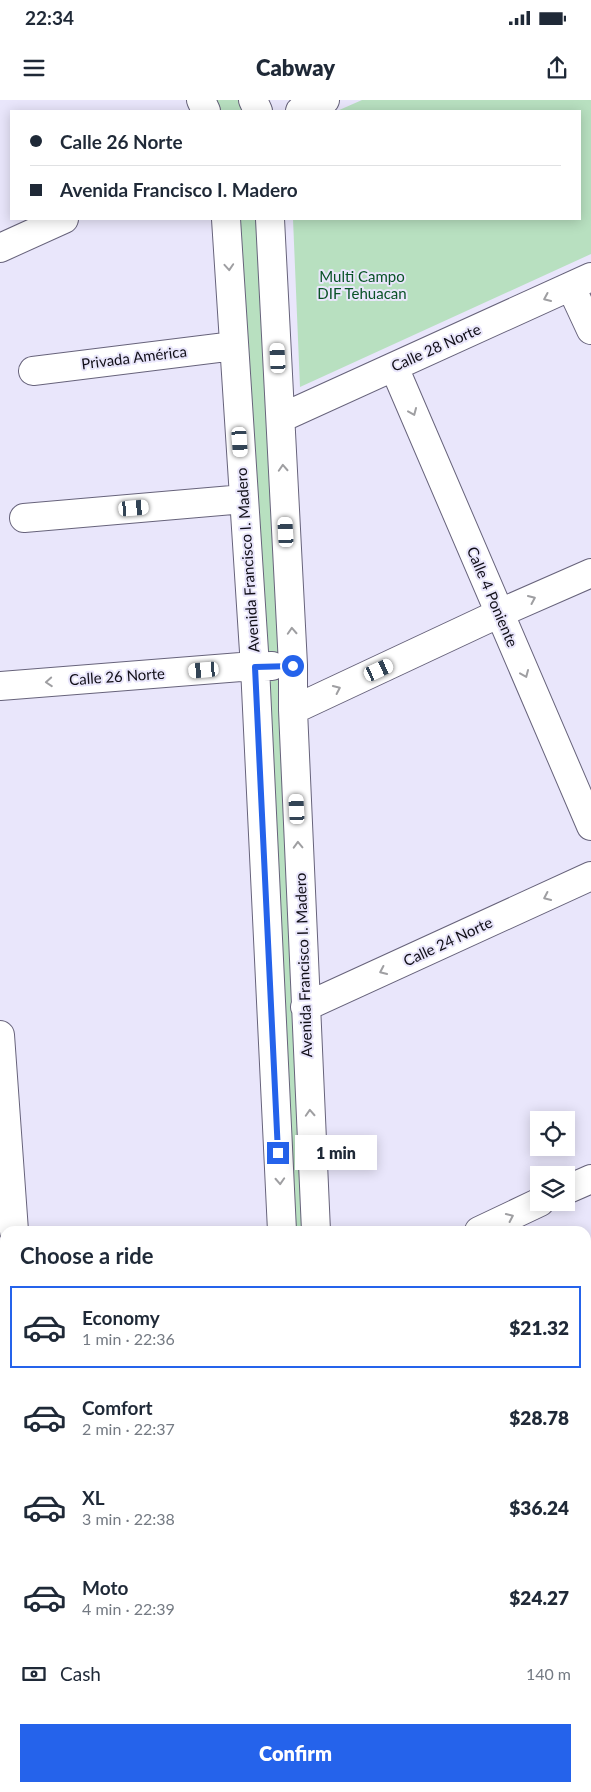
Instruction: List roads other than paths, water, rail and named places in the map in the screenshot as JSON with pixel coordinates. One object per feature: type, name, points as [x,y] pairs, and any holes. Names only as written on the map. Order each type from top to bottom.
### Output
[{"type":"street","points":[[302,110],[325,100]]},
{"type":"street","points":[[0,248],[62,220]]},
{"type":"street","name":"Avenida Francisco I. Madero","points":[[226,220],[255,674],[282,1226]]},
{"type":"street","name":"Avenida Francisco I. Madero","points":[[270,220],[293,673],[305,1007],[316,1226]]},
{"type":"street","points":[[581,282],[591,330]]},
{"type":"street","name":"Calle 28 Norte","points":[[281,418],[581,282]]},
{"type":"street","name":"Privada América","points":[[33,370],[234,346]]},
{"type":"street","name":"Calle 4 Poniente","points":[[394,367],[591,826]]},
{"type":"street","points":[[24,518],[244,499]]},
{"type":"street","points":[[293,710],[500,613],[591,573]]},
{"type":"street","name":"Calle 26 Norte","points":[[0,686],[293,673]]},
{"type":"street","name":"Calle 26 Norte","points":[[0,705],[255,674]]},
{"type":"street","name":"Calle 24 Norte","points":[[305,1007],[591,876]]},
{"type":"street","points":[[0,1035],[14,1226]]},
{"type":"street","points":[[575,1186],[591,1179]]},
{"type":"street","points":[[490,1226],[530,1207]]},
{"type":"park label","name":"Multi Campo DIF Tehuacan","points":[[362,286]]}]
